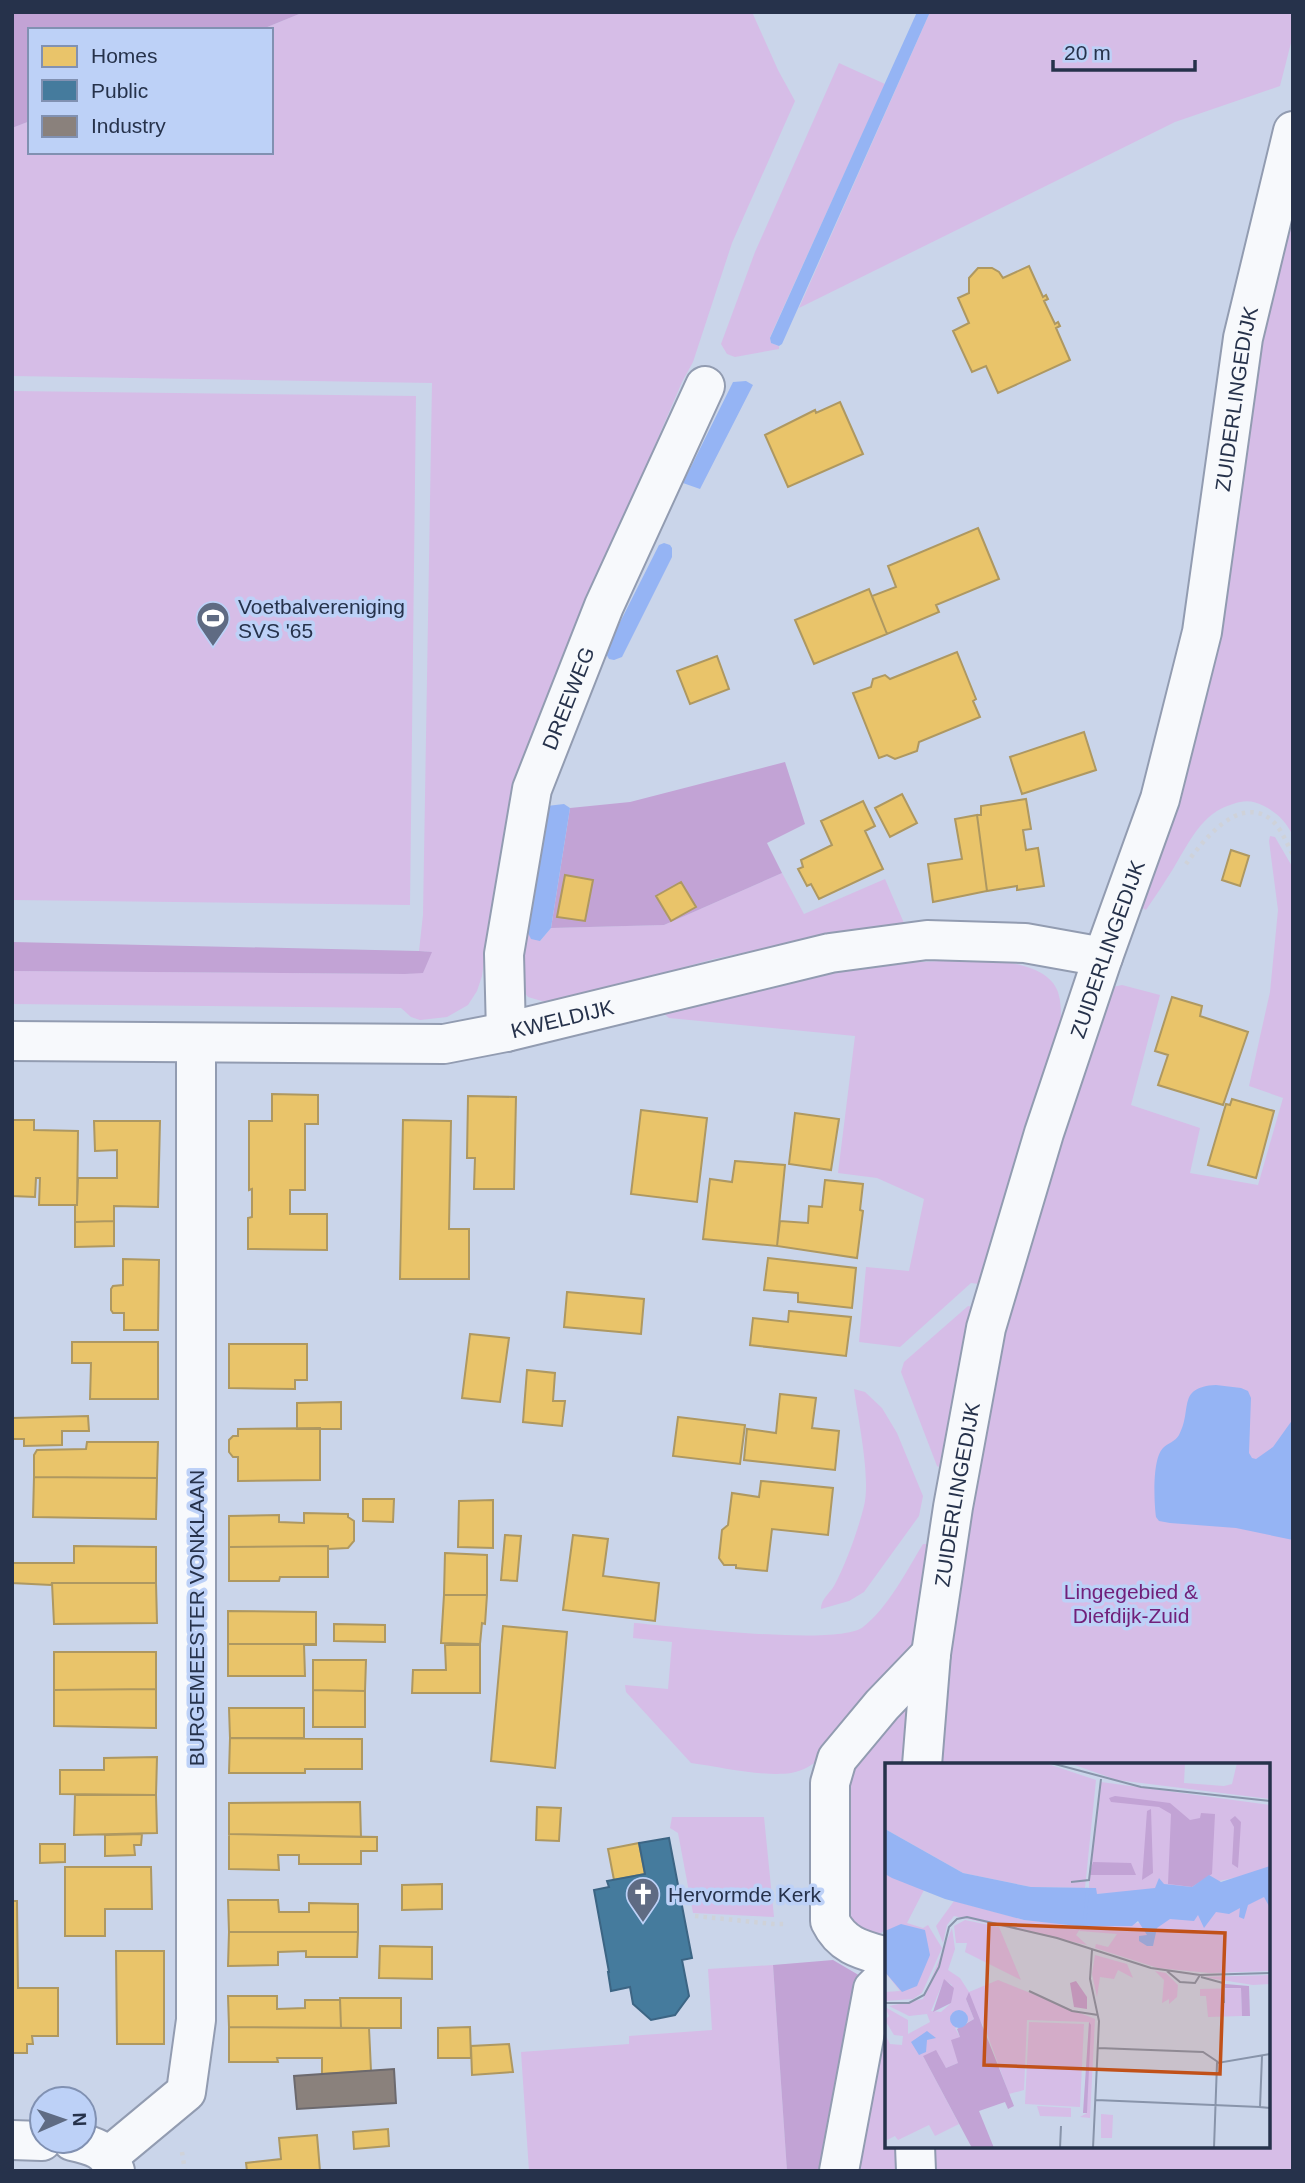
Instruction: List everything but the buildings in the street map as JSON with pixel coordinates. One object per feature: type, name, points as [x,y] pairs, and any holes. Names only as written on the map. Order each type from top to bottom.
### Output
[{"type":"street","name":"ZUIDERLINGEDIJK","points":[[922,1763],[931,1654],[953,1507],[986,1328],[1044,1133],[1160,799],[1202,632],[1242,338],[1293,131]]},
{"type":"street","name":"DREEWEG","points":[[506,1032],[504,954],[532,789],[604,606],[705,386]]},
{"type":"street","name":"KWELDIJK","points":[[12,1041],[444,1044],[506,1032],[830,953],[927,940],[1025,943],[1103,957]]},
{"type":"street","name":"BURGEMEESTER VONKLAAN","points":[[112,2164],[186,2092],[196,2020],[196,1042]]},
{"type":"street","points":[[885,1956],[845,1942],[830,1921],[830,1783],[837,1759],[882,1705],[931,1654]]},
{"type":"street","points":[[839,2171],[873,1989],[885,1977]]},
{"type":"street","points":[[915,2148],[916,2171]]},
{"type":"street","points":[[98,2149],[112,2164]]},
{"type":"path","points":[[1181,871],[1198,847],[1214,831],[1228,818],[1239,814],[1255,813],[1268,817],[1280,830],[1293,855]]},
{"type":"path","points":[[695,1916],[774,1924],[830,1921]]},
{"type":"green space","points":[[304,12],[752,12],[795,101],[732,243],[693,362],[682,382],[539,716],[502,852],[482,976],[468,1005],[447,1017],[420,1020],[411,1017],[401,1008],[12,1004],[12,971],[405,974],[423,972],[431,952],[419,951],[423,915],[432,383],[12,376],[12,128],[28,122],[28,154],[273,154],[273,28],[265,28]]},
{"type":"green space","points":[[930,12],[1293,12],[1293,35],[1280,86],[1175,122],[799,308]]},
{"type":"green space","points":[[839,63],[885,84],[770,337],[771,343],[779,346],[779,349],[735,357],[727,354],[721,344],[755,252]]},
{"type":"green space","points":[[1293,201],[1293,836],[1281,818],[1260,804],[1245,801],[1222,808],[1212,814],[1197,830],[1146,910],[1139,906],[1247,428],[1270,299]]},
{"type":"green space","name":"Voetbalvereniging SVS '65","points":[[12,391],[416,396],[410,905],[12,900]]},
{"type":"green space","name":"Lingegebied & Diefdijk-Zuid","points":[[1270,836],[1275,837],[1293,868],[1293,2171],[932,2171],[930,2148],[1270,2148],[1270,1763],[940,1763],[960,1571],[997,1365],[1049,1169],[1113,987],[1122,985],[1160,995],[1131,1105],[1200,1128],[1190,1173],[1258,1185],[1283,1098],[1249,1086],[1270,992],[1278,910]]},
{"type":"green space","points":[[782,873],[804,914],[885,879],[904,923],[714,959],[605,989],[545,1002],[528,997],[520,986],[523,923],[540,941],[551,928],[664,925]]},
{"type":"green space","points":[[980,959],[1025,966],[1045,975],[1058,992],[1061,1020],[979,1284],[971,1283],[900,1347],[859,1342],[866,1267],[909,1271],[924,1199],[877,1178],[838,1173],[855,1036],[669,1018],[661,1011],[811,976],[882,964]]},
{"type":"green space","points":[[968,1306],[973,1307],[939,1467],[901,1372],[904,1362]]},
{"type":"green space","points":[[854,1389],[865,1392],[882,1408],[897,1433],[923,1496],[919,1516],[864,1592],[849,1601],[821,1609],[843,1568],[866,1494],[865,1465]]},
{"type":"green space","points":[[923,1544],[928,1544],[914,1651],[821,1758],[799,1771],[768,1774],[691,1763],[626,1692],[625,1685],[668,1689],[672,1642],[633,1638],[634,1623],[790,1635],[847,1633],[863,1627],[881,1610]]},
{"type":"green space","points":[[909,1697],[904,1763],[885,1763],[885,1930],[878,1934],[864,1931],[851,1923],[847,1909],[850,1778],[853,1762]]},
{"type":"green space","points":[[672,1817],[764,1817],[774,1917],[693,1913],[678,1833],[670,1828]]},
{"type":"green space","points":[[773,1965],[787,2171],[529,2171],[521,2052],[629,2044],[629,2036],[712,2030],[708,1969]]},
{"type":"green space","points":[[885,1999],[885,2148],[895,2148],[895,2171],[854,2171]]},
{"type":"shaded area","points":[[12,12],[304,12],[265,28],[28,28],[28,122],[12,128]]},
{"type":"shaded area","points":[[785,762],[805,824],[767,843],[782,873],[664,925],[551,928],[570,808],[630,802]]},
{"type":"shaded area","points":[[12,942],[432,952],[423,973],[405,974],[12,971]]},
{"type":"shaded area","points":[[833,1960],[862,1977],[826,2171],[787,2171],[773,1965]]},
{"type":"water","points":[[917,12],[930,12],[782,344],[779,346],[771,343],[770,338]]},
{"type":"water","points":[[746,381],[753,385],[700,489],[683,483],[733,382]]},
{"type":"water","points":[[664,543],[672,548],[672,557],[622,657],[609,659],[605,652],[659,545]]},
{"type":"water","points":[[564,804],[570,808],[551,928],[540,941],[531,939],[523,923],[547,806]]},
{"type":"water","points":[[1216,1385],[1248,1391],[1251,1398],[1249,1453],[1252,1458],[1256,1459],[1273,1447],[1293,1419],[1293,1540],[1236,1528],[1170,1523],[1159,1521],[1156,1517],[1155,1481],[1159,1454],[1179,1435],[1190,1395],[1195,1390]]},
{"type":"place","name":"Voetbalvereniging SVS '65","points":[[213,648]]},
{"type":"place","name":"Hervormde Kerk","points":[[643,1924]]}]
